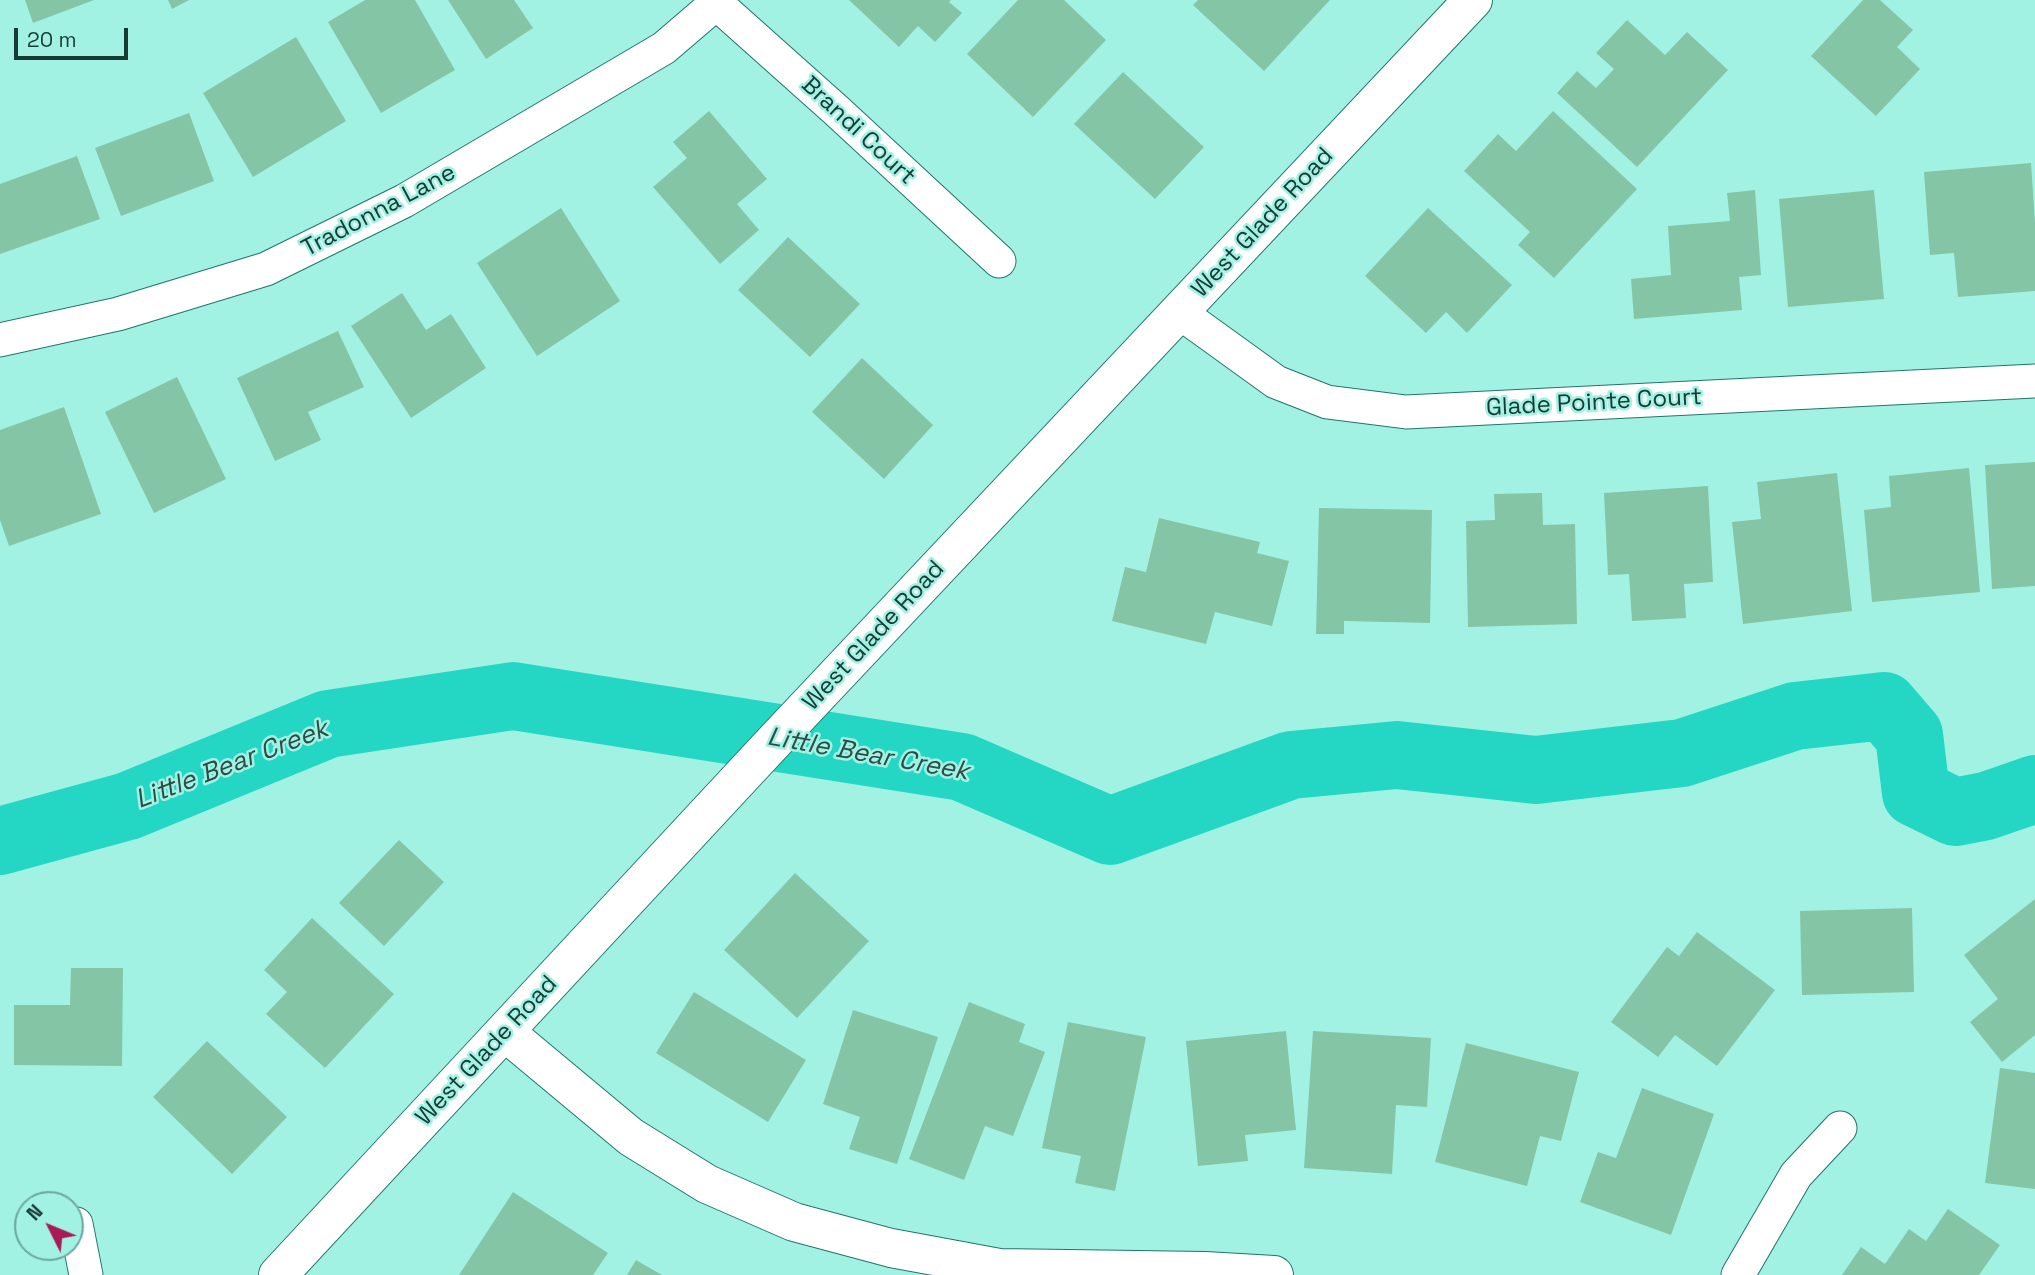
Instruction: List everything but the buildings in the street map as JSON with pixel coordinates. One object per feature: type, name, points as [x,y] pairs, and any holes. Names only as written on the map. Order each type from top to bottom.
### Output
[{"type":"main road","name":"West Glade Road","points":[[278,1275],[895,613],[1473,0]]},
{"type":"main road","points":[[505,1032],[631,1137],[707,1184],[794,1222],[891,1248],[999,1268],[1205,1271],[1274,1275]]},
{"type":"street","name":"Brandi Court","points":[[718,1],[999,261]]},
{"type":"street","name":"Tradonna Lane","points":[[0,340],[118,314],[266,269],[404,201],[664,48],[718,1]]},
{"type":"street","name":"Glade Pointe Court","points":[[1179,312],[1276,382],[1327,402],[1406,412],[2035,381]]},
{"type":"street","points":[[1738,1275],[1796,1175],[1840,1128]]},
{"type":"waterway","name":"Little Bear Creek","points":[[0,841],[128,806],[328,724],[513,696],[962,767],[1110,831],[1291,765],[1397,755],[1536,770],[1682,753],[1795,716],[1884,706],[1909,735],[1916,793],[1955,812],[1986,806],[2035,789]]}]
